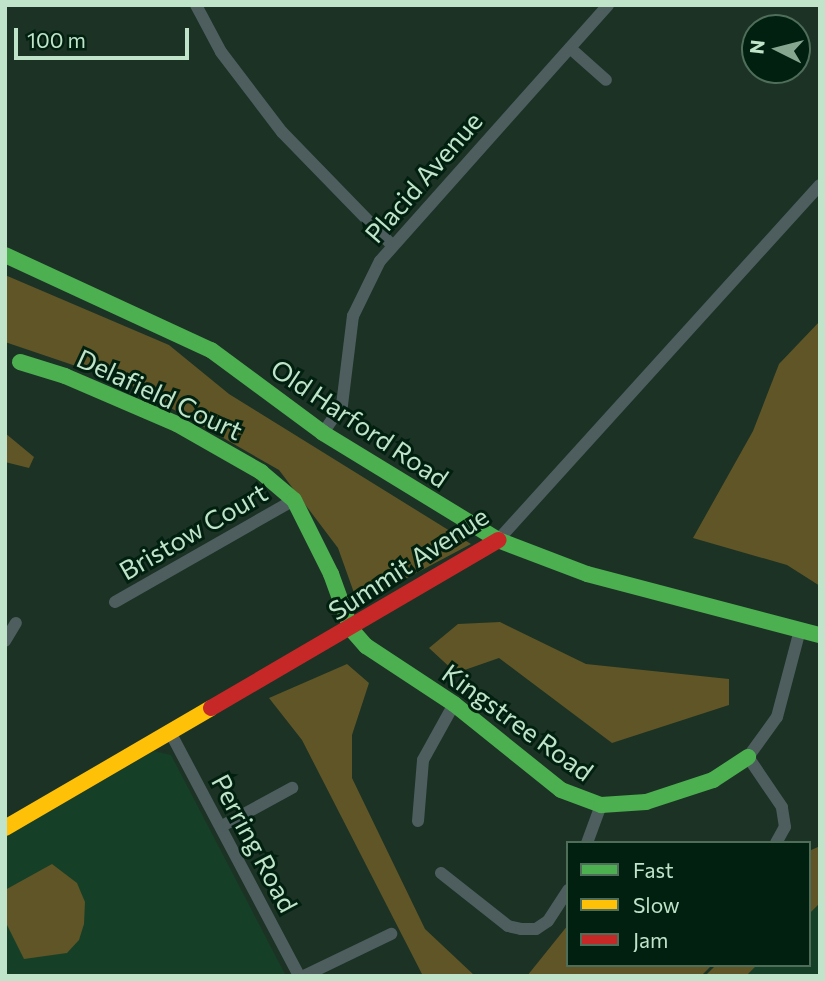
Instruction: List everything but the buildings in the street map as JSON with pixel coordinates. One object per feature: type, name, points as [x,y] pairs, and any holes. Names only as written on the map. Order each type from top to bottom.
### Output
[{"type":"street","points":[[195,5],[221,52],[282,132],[391,244]]},
{"type":"street","name":"Placid Avenue","points":[[323,433],[342,405],[353,316],[391,244],[608,5]]},
{"type":"street","points":[[570,48],[606,80]]},
{"type":"street","name":"Summit Avenue","points":[[5,828],[351,629],[498,540],[820,185]]},
{"type":"street","name":"Old Harford Road","points":[[5,255],[211,350],[323,433],[498,540],[586,574],[820,635]]},
{"type":"street","name":"Delafield Court","points":[[20,362],[177,424],[245,461],[294,500],[331,574],[351,629]]},
{"type":"street","name":"Bristow Court","points":[[115,602],[294,500]]},
{"type":"street","points":[[5,641],[16,623]]},
{"type":"street","name":"Kingstree Road","points":[[351,629],[383,661],[454,704],[561,790],[601,806],[676,794],[713,780],[748,757]]},
{"type":"street","points":[[777,841],[785,827],[782,807],[748,757],[777,717],[800,630]]},
{"type":"street","points":[[418,821],[423,760],[454,704]]},
{"type":"street","name":"Perring Road","points":[[170,732],[302,976]]},
{"type":"street","points":[[222,826],[292,788]]},
{"type":"street","points":[[588,841],[601,806]]},
{"type":"street","points":[[441,873],[508,926],[521,929],[536,929],[548,921],[566,893]]},
{"type":"street","points":[[302,976],[391,934]]},
{"type":"shaded area","points":[[5,275],[169,345],[229,394],[471,544],[358,604],[338,548],[279,470],[129,384],[5,342]]},
{"type":"shaded area","points":[[820,321],[820,586],[787,565],[693,538],[753,431],[779,364]]},
{"type":"shaded area","points":[[5,433],[34,457],[29,468],[5,462]]},
{"type":"shaded area","points":[[500,622],[586,664],[729,679],[729,705],[612,743],[499,658],[456,673],[429,648],[458,624]]},
{"type":"shaded area","points":[[347,664],[369,683],[352,735],[352,778],[425,929],[475,976],[423,976],[302,740],[269,698]]},
{"type":"shaded area","points":[[154,751],[171,755],[286,976],[5,976],[5,837]]},
{"type":"shaded area","points":[[820,846],[820,903],[811,912],[811,850]]},
{"type":"shaded area","points":[[52,864],[77,883],[85,902],[84,924],[79,940],[67,953],[24,959],[5,921],[5,890]]},
{"type":"shaded area","points":[[820,903],[820,976],[746,976],[755,967],[811,967],[811,912]]},
{"type":"shaded area","points":[[566,927],[566,967],[710,967],[701,976],[527,976]]},
{"type":"shaded area","points":[[714,967],[755,967],[746,976],[705,976]]},
{"type":"traffic: fast","points":[[5,255],[211,350],[323,433],[498,540],[587,574],[820,635]]},
{"type":"traffic: fast","points":[[20,362],[65,376],[177,424],[261,472],[294,500],[331,574],[351,629],[366,646],[454,704],[561,790],[601,805],[646,802],[713,780],[748,757]]},
{"type":"traffic: slow","points":[[5,828],[211,708]]},
{"type":"traffic: jam","points":[[211,708],[498,540]]}]
